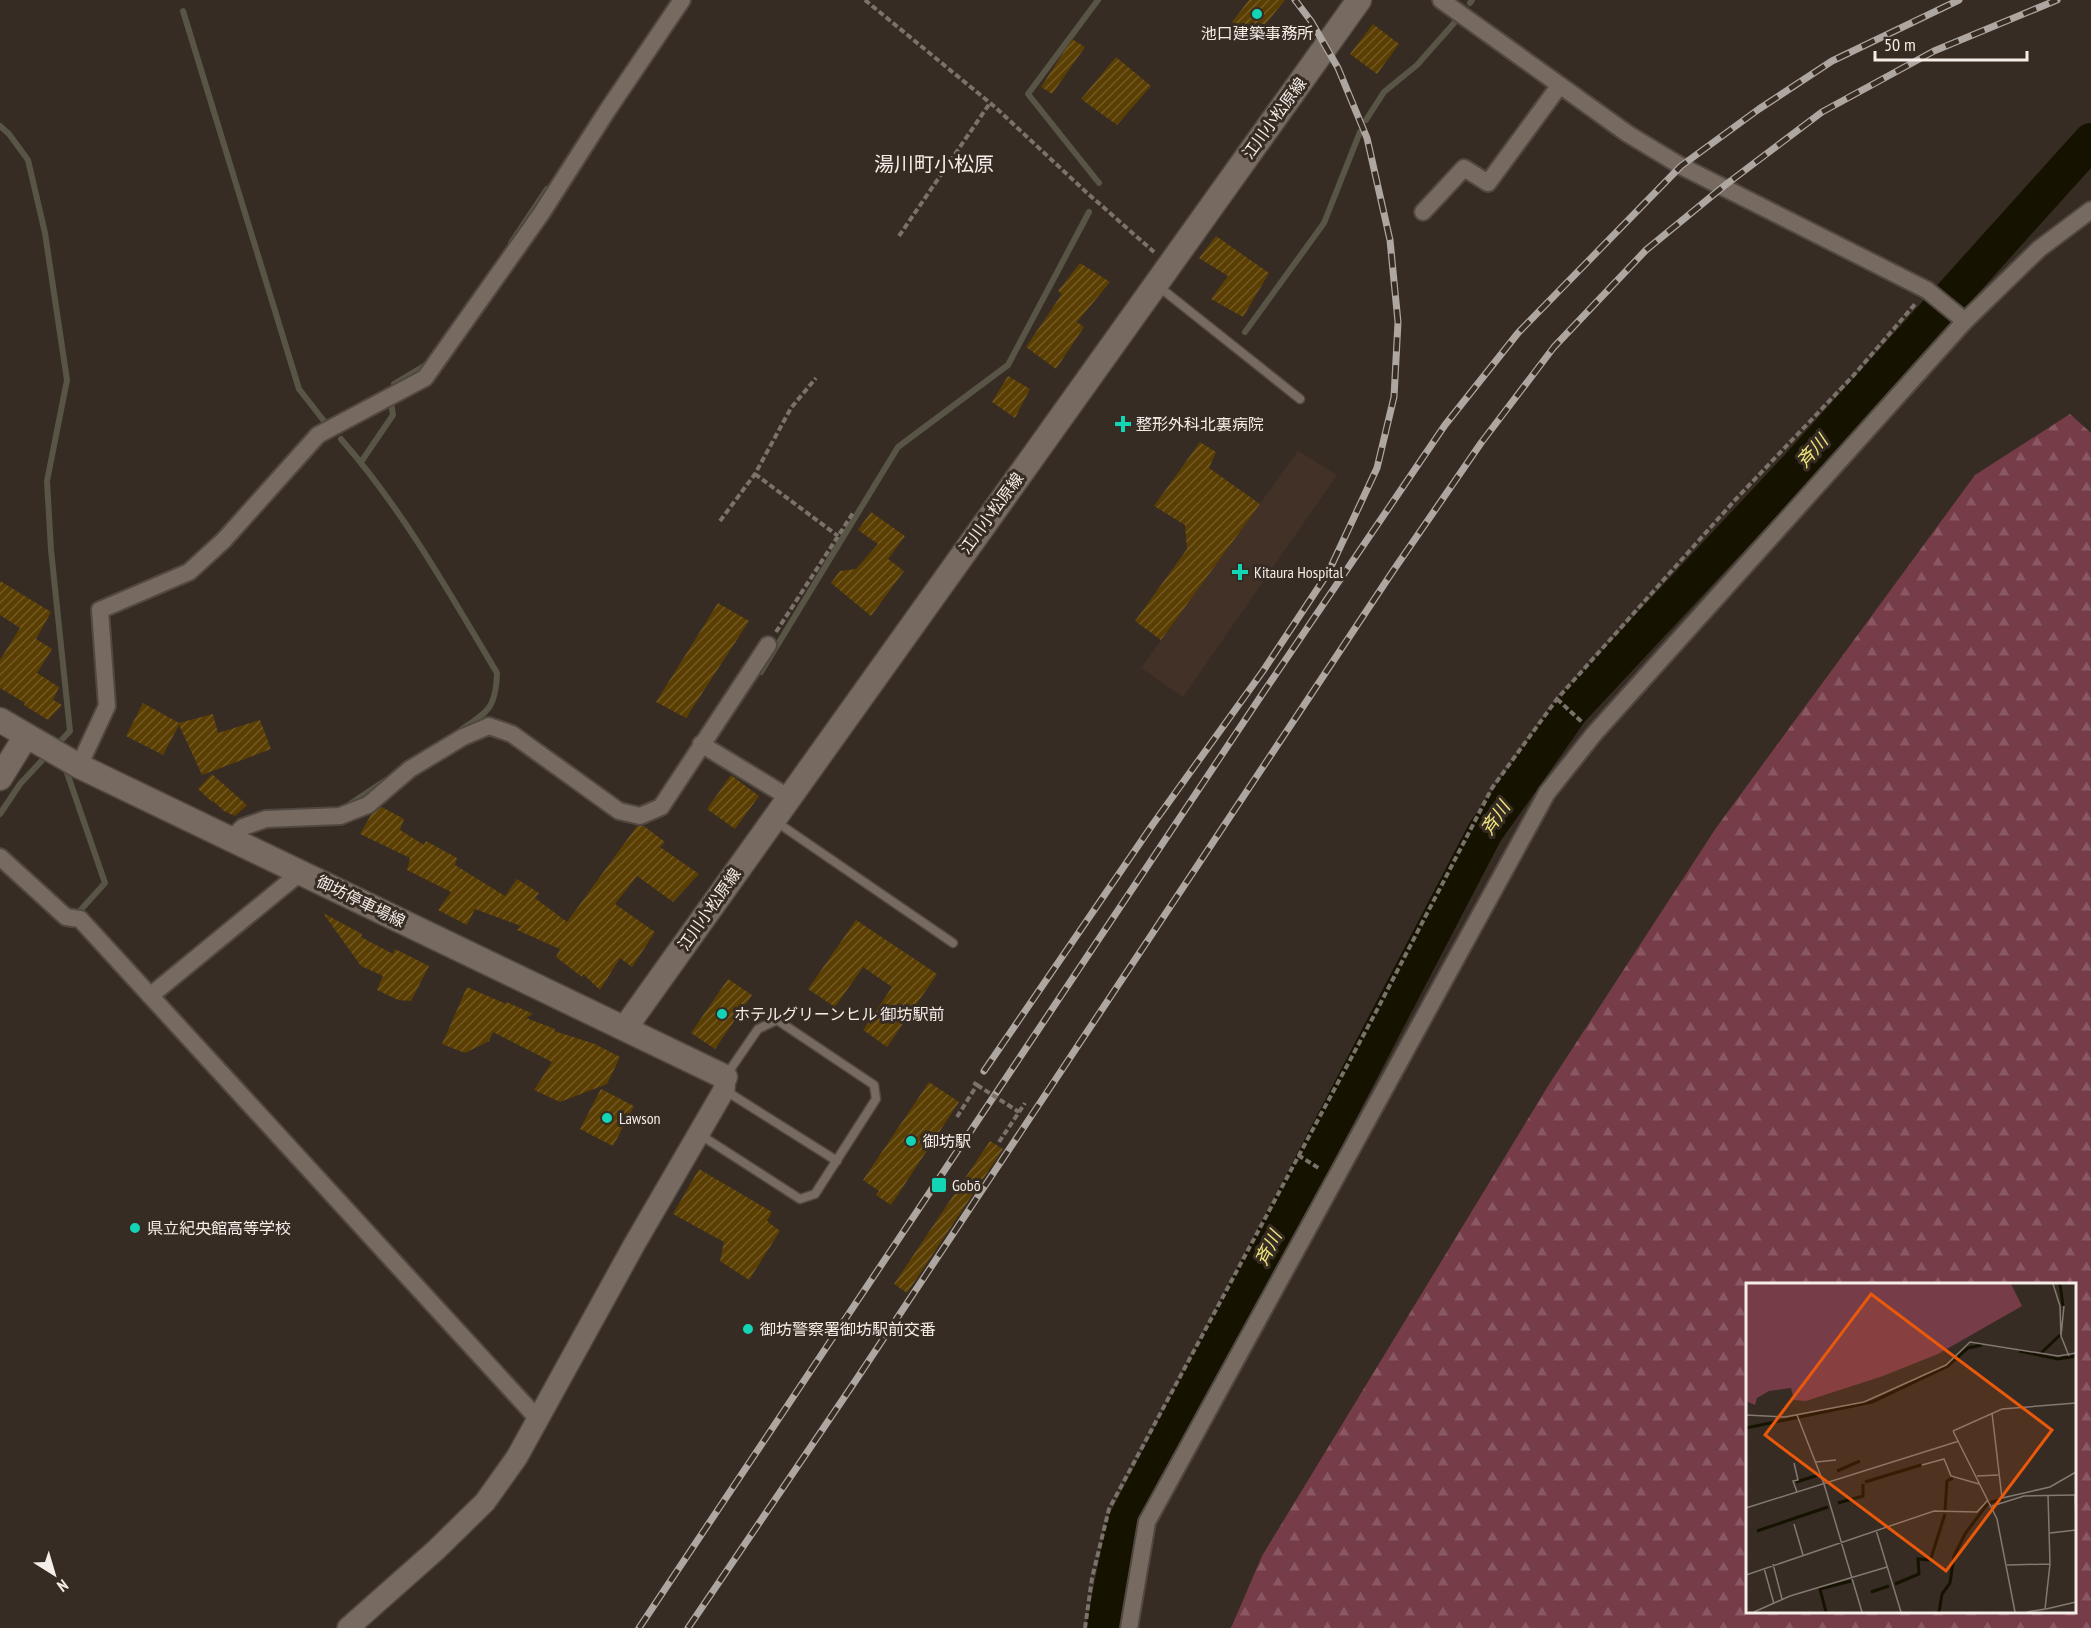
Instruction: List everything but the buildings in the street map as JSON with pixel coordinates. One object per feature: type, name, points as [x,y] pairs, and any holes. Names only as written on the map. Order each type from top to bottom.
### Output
[{"type":"main road","name":"江川小松原線","points":[[625,1028],[772,819],[1359,0]]},
{"type":"main road","name":"御坊停車場線","points":[[0,720],[79,766],[625,1028],[724,1084]]},
{"type":"main road","points":[[0,778],[26,736]]},
{"type":"street","points":[[79,766],[107,706],[100,610],[189,572],[224,540],[318,435],[425,378],[541,214],[606,111],[682,0]]},
{"type":"street","points":[[1441,0],[1628,134],[1681,166],[1927,290],[1965,321]]},
{"type":"street","points":[[1423,213],[1464,168],[1488,183],[1560,85]]},
{"type":"street","points":[[1129,1628],[1147,1522],[1546,793],[1594,734],[1965,321],[2039,249],[2091,210]]},
{"type":"street","points":[[231,839],[243,827],[266,819],[340,816],[368,805],[410,769],[463,737],[489,726],[512,734],[618,811],[640,816],[661,807],[768,645]]},
{"type":"street","points":[[701,744],[788,797]]},
{"type":"street","points":[[0,857],[66,918],[80,919],[538,1419]]},
{"type":"street","points":[[150,996],[301,872]]},
{"type":"street","points":[[348,1628],[436,1550],[485,1502],[517,1457],[634,1245],[699,1134],[724,1084]]},
{"type":"lane","points":[[1162,274],[1300,399]]},
{"type":"lane","points":[[772,819],[953,943]]},
{"type":"lane","points":[[699,1134],[800,1198],[815,1194],[837,1161],[876,1099],[874,1085],[777,1020],[758,1029],[724,1084],[837,1161]]},
{"type":"path","points":[[865,0],[990,103],[1085,191],[1162,274]]},
{"type":"path","points":[[899,236],[990,103]]},
{"type":"path","points":[[720,521],[755,474],[791,408],[816,378]]},
{"type":"path","points":[[755,474],[838,536]]},
{"type":"path","points":[[768,645],[853,513]]},
{"type":"path","points":[[1557,699],[1585,725]]},
{"type":"path","points":[[971,1081],[1019,1112]]},
{"type":"path","points":[[957,1117],[977,1085]]},
{"type":"path","points":[[999,1142],[1025,1103]]},
{"type":"path","points":[[1299,1156],[1325,1172]]},
{"type":"shaded area","name":"Kitaura Hospital","points":[[1298,451],[1337,475],[1183,697],[1141,668]]},
{"type":"green space","points":[[2070,414],[2091,433],[2091,1628],[1231,1628],[1262,1556],[1548,1086],[1716,828],[1975,475]]},
{"type":"waterway","points":[[1098,0],[1028,94],[1099,183]]},
{"type":"waterway","points":[[183,11],[299,389],[324,421]]},
{"type":"waterway","points":[[1366,120],[1384,92],[1417,65],[1455,22]]},
{"type":"waterway","points":[[0,126],[9,134],[28,160],[45,233],[67,380],[47,481],[51,550],[70,731],[55,747]]},
{"type":"waterway","points":[[1245,332],[1324,223],[1360,132]]},
{"type":"waterway","name":"斉川","points":[[1104,1628],[1124,1525],[1485,832],[1571,710],[1797,468],[2091,141]]},
{"type":"waterway","points":[[511,243],[547,189]]},
{"type":"waterway","points":[[761,672],[898,447],[1008,365],[1089,212]]},
{"type":"waterway","points":[[394,384],[429,363]]},
{"type":"waterway","points":[[361,462],[393,415],[391,402]]},
{"type":"waterway","points":[[341,439],[364,466],[405,523],[497,673],[493,701],[485,713],[462,729]]},
{"type":"waterway","points":[[0,814],[20,784],[48,754]]},
{"type":"waterway","points":[[65,767],[105,883],[77,914]]},
{"type":"waterway","points":[[347,806],[386,780]]},
{"type":"railway","points":[[984,1071],[1153,824],[1263,671],[1328,573],[1377,468],[1394,397],[1398,322],[1390,240],[1367,138],[1338,68],[1311,21],[1295,0]]},
{"type":"railway","points":[[639,1628],[1263,693],[1445,425],[1518,333],[1681,166],[1759,109],[1832,61],[1959,0]]},
{"type":"railway","points":[[688,1628],[856,1380],[1393,571],[1481,443],[1554,347],[1646,250],[1724,186],[1822,112],[1934,51],[2057,0]]},
{"type":"place","name":"池口建築事務所","points":[[1257,14]]},
{"type":"place","name":"整形外科北裏病院","points":[[1123,424]]},
{"type":"place","name":"Kitaura Hospital","points":[[1240,572]]},
{"type":"place","name":"ホテルグリーンヒル 御坊駅前","points":[[722,1014]]},
{"type":"place","name":"Lawson","points":[[607,1118]]},
{"type":"place","name":"御坊駅","points":[[911,1141]]},
{"type":"place","name":"Gobō","points":[[939,1185]]},
{"type":"place","name":"県立紀央館高等学校","points":[[135,1228]]},
{"type":"place","name":"御坊警察署御坊駅前交番","points":[[748,1329]]},
{"type":"district","name":"湯川町小松原","points":[[934,164]]}]
